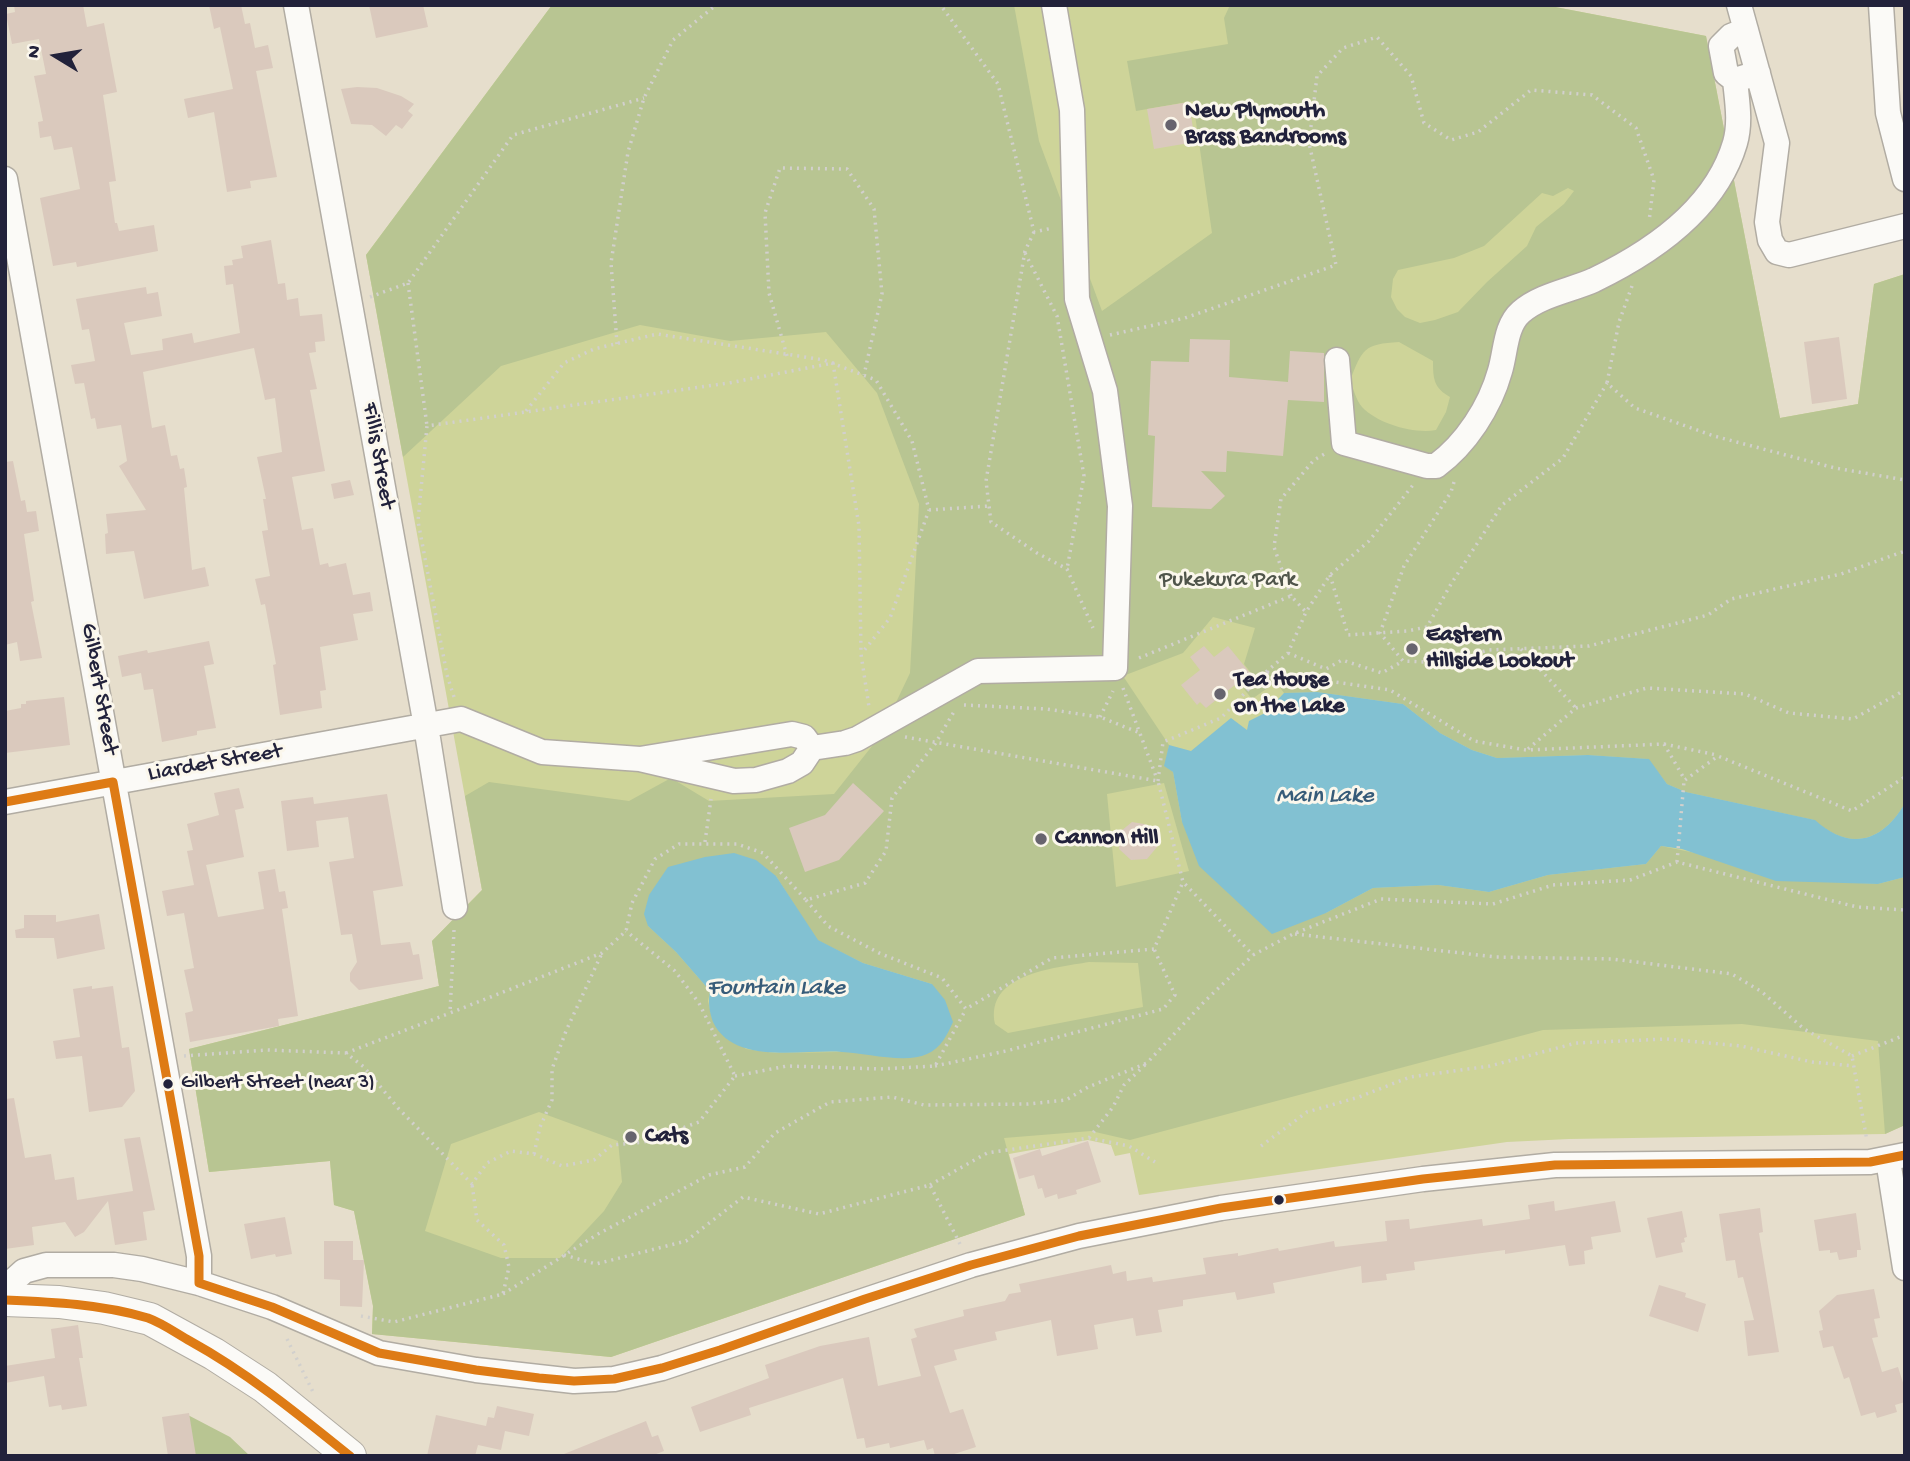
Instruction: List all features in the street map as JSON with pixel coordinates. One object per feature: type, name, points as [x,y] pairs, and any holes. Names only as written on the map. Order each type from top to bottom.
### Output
[{"type":"main road","points":[[9,1300],[104,1308],[150,1319],[174,1330],[265,1387],[350,1456]]},
{"type":"street","name":"Fillis Street","points":[[296,5],[426,726],[455,907]]},
{"type":"street","points":[[461,719],[542,752],[640,759],[734,781],[756,780],[802,763],[812,748],[845,743],[874,731],[978,671],[1117,673],[1120,506],[1105,391],[1077,299],[1072,110],[1054,5]]},
{"type":"street","points":[[1881,5],[1888,113],[1905,179]]},
{"type":"street","points":[[1337,360],[1344,443],[1427,466],[1436,466],[1444,460],[1467,436],[1489,402],[1500,373],[1512,324],[1522,312],[1538,302],[1592,281],[1645,253],[1716,187],[1735,142],[1746,76],[1747,34],[1739,6]]},
{"type":"street","points":[[1746,76],[1777,143],[1767,222],[1770,240],[1777,252],[1789,255],[1905,226]]},
{"type":"street","name":"Gilbert Street","points":[[5,179],[199,1256],[198,1283]]},
{"type":"street","name":"Liardet Street","points":[[5,802],[461,719]]},
{"type":"street","points":[[640,759],[792,734],[804,737],[812,748]]},
{"type":"street","points":[[9,1300],[14,1280],[24,1271],[46,1265],[114,1265],[153,1271],[272,1307],[379,1353],[476,1370],[573,1381],[614,1379],[662,1368],[971,1265],[1079,1236],[1234,1206],[1437,1177],[1555,1166],[1888,1159],[1905,1268]]},
{"type":"path","points":[[617,344],[611,263],[628,152],[645,98],[673,40],[716,5]]},
{"type":"path","points":[[937,5],[942,7],[998,84],[1034,232],[1025,251],[986,481],[990,522],[1067,569]]},
{"type":"path","points":[[1089,340],[1185,318],[1336,265],[1309,143],[1317,76],[1343,48],[1377,37],[1411,76],[1424,123],[1451,141],[1478,132],[1531,90],[1592,95],[1636,128],[1654,180],[1645,253],[1619,322],[1607,383],[1563,458],[1502,505],[1427,627],[1348,635],[1330,575]]},
{"type":"path","points":[[350,304],[408,282],[513,135],[645,98]]},
{"type":"path","points":[[787,356],[769,293],[765,213],[780,168],[848,169],[874,209],[882,294],[864,375]]},
{"type":"path","points":[[1034,232],[1075,223]]},
{"type":"path","points":[[1025,251],[1057,316],[1084,476],[1067,569],[1097,639],[1117,673],[1158,781],[1182,882],[1253,956]]},
{"type":"path","points":[[408,282],[427,426],[418,521],[447,675],[461,719]]},
{"type":"path","points":[[526,412],[564,363],[594,349],[657,334],[832,363],[876,380],[912,441],[929,510],[890,618],[860,654]]},
{"type":"path","points":[[427,426],[729,383],[832,363]]},
{"type":"path","points":[[832,363],[859,526],[860,654],[874,731],[935,744],[1158,781]]},
{"type":"path","points":[[1607,383],[1635,408],[1714,436],[1835,468],[1905,480]]},
{"type":"path","points":[[1306,612],[1291,596],[1273,547],[1281,499],[1314,460],[1344,443]]},
{"type":"path","points":[[1158,781],[1163,742],[1221,718],[1265,672],[1288,653],[1306,612],[1330,575],[1369,541],[1427,466]]},
{"type":"path","points":[[1380,633],[1404,566],[1451,492],[1454,481]]},
{"type":"path","points":[[929,510],[989,506]]},
{"type":"path","points":[[1288,653],[1326,669],[1342,660],[1382,673],[1403,661],[1446,663],[1488,650],[1590,646],[1708,615],[1731,599],[1841,574],[1905,551]]},
{"type":"path","points":[[1100,718],[1117,673],[1291,596]]},
{"type":"path","points":[[1380,633],[1403,661]]},
{"type":"path","points":[[1521,649],[1576,708]]},
{"type":"path","points":[[1265,672],[1390,690],[1474,741],[1526,750],[1664,744],[1718,756],[1852,811],[1905,777]]},
{"type":"path","points":[[1526,750],[1576,708],[1647,688],[1745,694],[1789,713],[1853,719],[1905,690]]},
{"type":"path","points":[[958,705],[1046,709],[1100,718],[1140,733]]},
{"type":"path","points":[[806,900],[865,883],[886,851],[892,798],[935,744]]},
{"type":"path","points":[[1664,744],[1685,780],[1677,862]]},
{"type":"path","points":[[1685,780],[1718,756]]},
{"type":"path","points":[[705,842],[714,776]]},
{"type":"path","points":[[163,1058],[267,1050],[346,1053],[602,953],[626,931],[632,903],[655,859],[679,844],[705,842],[737,844],[763,853],[828,926],[879,953],[942,978],[966,1009]]},
{"type":"path","points":[[1089,1138],[1112,1107],[1124,1085],[1204,1002],[1253,956],[1293,934],[1381,899],[1493,904],[1553,885],[1630,880],[1677,862],[1857,907],[1905,911]]},
{"type":"path","points":[[472,1184],[487,1163],[511,1150],[534,1154],[562,1166],[594,1160],[612,1145],[644,1142],[699,1122],[735,1076],[787,1066],[880,1069],[935,1066],[1006,1051],[1163,1009],[1175,995],[1154,949],[1182,882]]},
{"type":"path","points":[[450,1013],[455,907]]},
{"type":"path","points":[[626,931],[675,971],[699,1003],[735,1076]]},
{"type":"path","points":[[1293,934],[1496,957],[1612,959],[1732,974],[1762,992],[1804,1029],[1852,1056],[1888,1159]]},
{"type":"path","points":[[935,1066],[966,1009],[1052,958],[1154,949]]},
{"type":"path","points":[[534,1154],[540,1127],[552,1100],[552,1069],[566,1031],[602,953]]},
{"type":"path","points":[[1852,1056],[1905,1035]]},
{"type":"path","points":[[1261,1146],[1307,1112],[1359,1097],[1410,1077],[1490,1066],[1576,1044],[1667,1039],[1741,1046],[1812,1062],[1854,1066]]},
{"type":"path","points":[[346,1053],[364,1067],[398,1108],[472,1184],[477,1220],[504,1245],[509,1267],[503,1294]]},
{"type":"path","points":[[361,1316],[394,1322],[503,1294],[597,1234],[709,1175],[745,1167],[775,1133],[830,1102],[892,1097],[924,1105],[1028,1104],[1066,1100],[1088,1087],[1147,1063]]},
{"type":"path","points":[[564,1255],[596,1264],[687,1241],[743,1197],[819,1214],[930,1185],[987,1153],[1089,1138],[1129,1146],[1155,1162]]},
{"type":"path","points":[[930,1185],[971,1265]]},
{"type":"path","points":[[272,1307],[317,1401]]},
{"type":"green space","name":"Pukekura Park","points":[[552,5],[1545,5],[1706,36],[1780,418],[1858,404],[1874,284],[1905,274],[1905,1125],[1885,1134],[1507,1142],[1139,1195],[1130,1153],[1115,1156],[1111,1145],[1088,1140],[1009,1154],[1025,1215],[611,1357],[372,1334],[373,1306],[354,1211],[334,1205],[330,1161],[209,1172],[189,1049],[439,986],[432,941],[482,890],[366,255]]},
{"type":"green space","name":"Pukekura Park","points":[[552,5],[1014,5],[1039,141],[1102,311],[1212,233],[1193,101],[1136,111],[1127,61],[1228,44],[1224,18],[1230,5],[1545,5],[1706,36],[1780,418],[1858,404],[1874,284],[1905,274],[1905,803],[1886,827],[1864,838],[1852,839],[1827,830],[1814,820],[1686,792],[1667,784],[1648,759],[1588,755],[1497,758],[1472,750],[1440,733],[1403,704],[1317,692],[1284,693],[1276,682],[1252,699],[1239,683],[1251,673],[1244,664],[1255,628],[1213,617],[1183,653],[1123,676],[1169,745],[1165,766],[1173,772],[1182,822],[1326,913],[1373,888],[1438,885],[1489,892],[1548,875],[1646,864],[1661,846],[1839,882],[1878,884],[1905,877],[1905,1125],[1885,1134],[1878,1041],[1742,1024],[1543,1030],[1130,1140],[1091,1131],[1004,1138],[1025,1215],[611,1357],[372,1334],[373,1306],[354,1211],[334,1205],[330,1161],[209,1172],[189,1049],[439,986],[432,941],[482,890],[465,796],[489,782],[629,801],[671,778],[709,801],[834,794],[880,736],[910,673],[919,504],[877,393],[826,332],[730,341],[640,325],[501,366],[403,457],[366,255]],"holes":[[[1568,188],[1574,191],[1564,204],[1536,227],[1527,246],[1458,312],[1420,323],[1405,317],[1397,309],[1391,297],[1393,279],[1398,270],[1454,258],[1484,246],[1542,193],[1553,196]],[[1399,342],[1433,361],[1436,382],[1450,397],[1446,412],[1436,430],[1417,430],[1387,423],[1369,413],[1360,404],[1350,381],[1362,355],[1378,344]],[[1164,783],[1189,871],[1116,887],[1107,794]],[[776,876],[817,940],[863,963],[932,984],[840,1052],[775,1053],[746,1049],[712,1018],[708,1001],[710,991],[676,952],[648,926]],[[1089,962],[1138,963],[1143,1007],[1008,1033],[995,1024],[995,1007],[1001,994],[1011,984],[1025,976]],[[539,1112],[618,1141],[622,1182],[604,1211],[560,1258],[501,1258],[425,1231],[451,1144]]]},
{"type":"green space","points":[[186,1414],[230,1437],[250,1456],[191,1456]]},
{"type":"water","name":"Main Lake","points":[[1317,692],[1403,704],[1440,733],[1472,750],[1497,758],[1588,755],[1649,759],[1667,784],[1686,792],[1815,820],[1828,830],[1852,839],[1864,838],[1886,827],[1905,803],[1905,877],[1878,884],[1776,881],[1682,849],[1661,846],[1646,864],[1548,875],[1489,892],[1438,885],[1373,888],[1326,913],[1272,934],[1199,866],[1182,822],[1173,772],[1164,766],[1169,745],[1191,751],[1231,718],[1247,730],[1249,721],[1265,713],[1284,693]]},
{"type":"water","name":"Fountain Lake","points":[[734,853],[756,860],[776,876],[818,940],[863,963],[932,984],[945,1000],[953,1022],[940,1045],[918,1057],[897,1058],[842,1052],[753,1050],[737,1045],[723,1036],[713,1022],[709,1003],[710,991],[676,952],[648,926],[644,914],[649,895],[668,867],[705,857]]},
{"type":"building","points":[[14,5],[83,5],[87,27],[104,23],[117,92],[103,95],[116,181],[109,182],[115,223],[119,231],[154,225],[158,251],[77,267],[76,262],[53,266],[40,198],[80,189],[72,147],[54,150],[51,136],[40,138],[38,122],[43,121],[34,76],[46,74],[39,39],[12,44],[6,14],[15,12]]},
{"type":"building","points":[[209,5],[241,5],[245,24],[250,23],[255,48],[268,45],[273,68],[256,71],[277,177],[250,181],[251,188],[227,192],[214,112],[188,118],[184,99],[233,89],[220,27],[214,29]]},
{"type":"building","points":[[369,5],[423,5],[428,27],[376,38]]},
{"type":"building","points":[[377,88],[401,96],[414,104],[408,111],[413,115],[402,129],[396,125],[386,136],[372,125],[351,124],[341,89]]},
{"type":"building","name":"New Plymouth Brass Bandrooms","points":[[1189,102],[1195,142],[1154,149],[1147,109]]},
{"type":"building","points":[[271,240],[278,284],[285,283],[287,300],[298,298],[300,316],[322,314],[325,341],[315,342],[316,352],[309,353],[317,389],[310,390],[325,471],[292,477],[302,530],[313,528],[320,565],[328,563],[329,567],[346,563],[353,595],[370,592],[373,611],[353,614],[358,640],[320,647],[326,690],[320,691],[322,708],[280,715],[273,665],[276,664],[265,604],[261,605],[255,579],[270,576],[262,531],[268,530],[263,499],[266,499],[257,457],[282,452],[275,398],[265,400],[254,348],[143,372],[152,428],[165,425],[171,456],[177,455],[180,469],[184,468],[192,570],[205,567],[209,586],[144,599],[134,551],[106,554],[106,514],[146,510],[119,466],[127,461],[121,425],[97,429],[95,418],[91,419],[84,383],[75,384],[71,365],[95,361],[89,329],[82,330],[76,299],[146,287],[147,294],[158,292],[162,316],[124,323],[131,355],[163,350],[162,339],[192,333],[194,343],[240,333],[233,284],[226,285],[224,266],[233,265],[232,260],[243,258],[241,246]]},
{"type":"building","points":[[1839,337],[1847,399],[1812,404],[1804,342]]},
{"type":"building","points":[[1190,339],[1230,340],[1229,377],[1288,382],[1290,351],[1324,353],[1324,402],[1288,400],[1283,456],[1227,451],[1226,472],[1201,471],[1225,496],[1211,509],[1152,507],[1155,436],[1148,435],[1151,361],[1189,362]]},
{"type":"building","points":[[13,461],[21,501],[25,500],[27,512],[36,511],[39,531],[24,534],[34,601],[31,602],[42,658],[20,661],[17,642],[5,645],[5,462]]},
{"type":"building","points":[[350,480],[354,495],[334,499],[331,484]]},
{"type":"building","points":[[209,641],[214,664],[204,666],[216,728],[162,742],[153,689],[144,690],[141,673],[122,677],[118,656]]},
{"type":"building","points":[[1204,646],[1214,657],[1228,646],[1250,673],[1206,708],[1200,702],[1197,705],[1181,685],[1200,670],[1190,657]]},
{"type":"building","points":[[64,697],[70,745],[5,753],[5,711],[21,708],[21,704],[26,704],[26,701]]},
{"type":"building","points":[[853,783],[884,811],[839,860],[805,872],[789,828],[825,815]]},
{"type":"building","points":[[239,788],[244,808],[235,810],[244,857],[206,865],[218,917],[264,909],[258,872],[275,869],[279,892],[285,891],[288,908],[282,909],[298,1016],[278,1019],[279,1026],[190,1042],[185,1013],[193,1011],[184,970],[194,968],[184,913],[167,916],[162,891],[194,885],[187,851],[193,850],[187,824],[219,815],[214,793]]},
{"type":"building","points":[[387,794],[403,886],[373,891],[381,945],[410,942],[413,955],[419,954],[423,979],[359,990],[350,981],[350,973],[357,962],[352,934],[341,935],[329,862],[354,858],[348,817],[316,821],[319,847],[287,851],[281,801],[313,797],[314,804]]},
{"type":"building","points":[[1132,822],[1144,824],[1154,833],[1157,847],[1147,859],[1131,860],[1119,849],[1121,831]]},
{"type":"building","points":[[99,914],[105,949],[57,959],[54,938],[16,938],[15,930],[24,928],[24,915],[56,915],[56,922]]},
{"type":"building","points":[[92,986],[92,989],[113,986],[122,1048],[129,1047],[135,1091],[122,1107],[89,1112],[82,1056],[56,1059],[53,1041],[80,1037],[73,989]]},
{"type":"building","points":[[14,1098],[25,1158],[51,1154],[55,1180],[74,1177],[77,1200],[133,1191],[124,1139],[140,1137],[155,1210],[143,1212],[147,1240],[115,1245],[108,1201],[84,1232],[75,1237],[65,1222],[32,1227],[34,1245],[5,1249],[5,1099]]},
{"type":"building","points":[[1088,1141],[1101,1182],[1076,1190],[1077,1194],[1058,1199],[1057,1194],[1045,1198],[1042,1188],[1038,1189],[1034,1175],[1019,1179],[1013,1158],[1040,1149],[1042,1156]]},
{"type":"building","points":[[1554,1201],[1555,1211],[1615,1201],[1621,1232],[1591,1237],[1593,1249],[1584,1251],[1585,1264],[1569,1266],[1565,1245],[1505,1254],[1505,1250],[1414,1262],[1415,1270],[1386,1274],[1387,1280],[1362,1283],[1361,1266],[1273,1283],[1275,1293],[1237,1300],[1235,1292],[1183,1300],[1183,1306],[1158,1310],[1162,1332],[1136,1336],[1133,1318],[1094,1325],[1098,1349],[1057,1356],[1051,1320],[995,1332],[997,1340],[954,1350],[957,1360],[934,1366],[950,1413],[963,1409],[976,1447],[948,1456],[935,1456],[933,1448],[927,1450],[924,1440],[890,1448],[889,1443],[866,1448],[864,1438],[857,1439],[843,1378],[749,1408],[751,1415],[700,1432],[691,1407],[769,1378],[765,1365],[820,1346],[869,1337],[878,1386],[921,1376],[911,1339],[917,1337],[914,1329],[964,1316],[963,1310],[1005,1301],[1009,1294],[1021,1292],[1019,1284],[1111,1265],[1113,1274],[1126,1271],[1127,1281],[1152,1277],[1153,1282],[1206,1274],[1203,1258],[1238,1253],[1238,1256],[1278,1248],[1279,1251],[1334,1241],[1335,1247],[1387,1241],[1385,1221],[1409,1219],[1410,1229],[1482,1219],[1483,1226],[1530,1219],[1528,1205]]},
{"type":"building","points":[[1760,1208],[1763,1232],[1759,1233],[1779,1352],[1748,1356],[1744,1321],[1754,1320],[1743,1277],[1738,1278],[1735,1260],[1726,1261],[1719,1214]]},
{"type":"building","points":[[1682,1211],[1687,1237],[1684,1238],[1685,1242],[1681,1243],[1683,1252],[1656,1258],[1647,1218]]},
{"type":"building","points":[[1856,1213],[1861,1250],[1857,1250],[1857,1257],[1839,1260],[1837,1252],[1819,1251],[1814,1220]]},
{"type":"building","points":[[285,1217],[292,1254],[251,1259],[244,1224]]},
{"type":"building","points":[[324,1241],[353,1241],[353,1260],[364,1260],[362,1307],[340,1306],[340,1280],[324,1279]]},
{"type":"building","points":[[1659,1285],[1686,1293],[1685,1297],[1706,1304],[1698,1332],[1649,1316]]},
{"type":"building","points":[[1874,1289],[1880,1318],[1874,1319],[1878,1337],[1872,1338],[1882,1372],[1898,1367],[1905,1389],[1905,1402],[1895,1405],[1897,1412],[1877,1418],[1875,1412],[1861,1416],[1849,1377],[1844,1379],[1833,1346],[1823,1348],[1819,1331],[1823,1330],[1819,1311],[1837,1295]]},
{"type":"building","points":[[78,1325],[83,1358],[79,1358],[87,1406],[62,1410],[61,1405],[49,1407],[44,1376],[5,1383],[5,1366],[55,1358],[51,1329]]},
{"type":"building","points":[[497,1406],[534,1414],[529,1436],[505,1431],[501,1450],[478,1445],[475,1456],[427,1456],[436,1415],[486,1426],[488,1417],[494,1418]]},
{"type":"building","points":[[189,1413],[196,1456],[168,1456],[162,1417]]},
{"type":"building","points":[[646,1421],[652,1437],[658,1435],[664,1451],[651,1456],[559,1456]]},
{"type":"transit line","points":[[5,802],[113,782],[199,1256],[199,1283],[272,1307],[379,1353],[539,1378],[574,1381],[614,1379],[720,1350],[971,1265],[1079,1236],[1221,1208],[1423,1179],[1555,1165],[1870,1162],[1905,1155]]},
{"type":"transit line","points":[[5,1300],[95,1307],[153,1320],[252,1380],[350,1456]]},
{"type":"place","name":"New Plymouth Brass Bandrooms","points":[[1171,125]]},
{"type":"place","name":"Eastern Hillside Lookout","points":[[1412,649]]},
{"type":"place","name":"Tea House on the Lake","points":[[1220,694]]},
{"type":"place","name":"Cannon Hill","points":[[1041,839]]},
{"type":"place","name":"Gilbert Street (near 3)","points":[[168,1084]]},
{"type":"place","name":"Cats","points":[[631,1137]]}]
